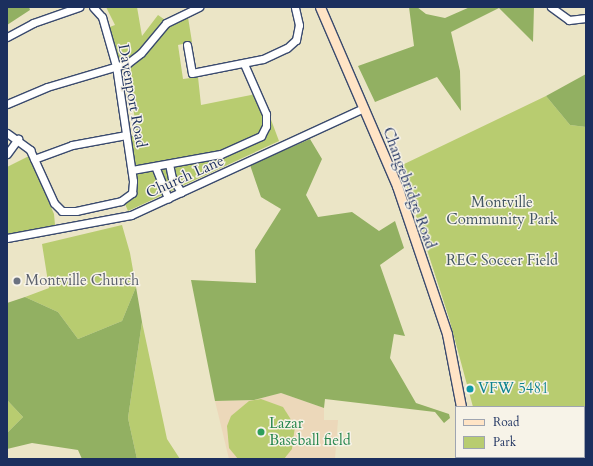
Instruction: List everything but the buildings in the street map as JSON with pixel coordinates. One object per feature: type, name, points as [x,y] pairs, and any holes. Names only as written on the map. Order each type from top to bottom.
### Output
[{"type":"main road","name":"Changebridge Road","points":[[320,7],[389,163],[446,331],[461,406]]},
{"type":"street","points":[[7,37],[33,23],[79,7]]},
{"type":"street","name":"Davenport Road","points":[[34,159],[54,203],[62,211],[76,211],[121,201],[132,193],[132,170],[116,66],[102,17],[93,7]]},
{"type":"street","points":[[7,104],[46,87],[135,59],[169,20],[199,7]]},
{"type":"street","points":[[187,45],[192,73],[244,64],[263,59],[293,43],[299,29],[295,7]]},
{"type":"street","points":[[551,7],[569,20],[586,18]]},
{"type":"street","points":[[132,170],[221,154],[255,141],[264,133],[266,114],[244,64]]},
{"type":"street","name":"Church Lane","points":[[7,238],[114,220],[168,198],[364,108]]},
{"type":"street","points":[[7,133],[25,144],[34,159],[72,145],[126,135]]},
{"type":"street","points":[[7,154],[18,139]]},
{"type":"street","points":[[169,164],[172,178],[181,192]]},
{"type":"street","points":[[155,166],[168,198]]},
{"type":"shaded area","points":[[281,393],[324,408],[324,420],[338,420],[335,459],[229,459],[215,401],[254,400]]},
{"type":"green space","points":[[7,7],[29,7],[30,10],[7,25]]},
{"type":"green space","points":[[106,7],[137,7],[142,36],[158,15],[168,22],[187,11],[192,42],[178,45],[183,79],[198,77],[201,105],[261,93],[279,141],[128,211],[125,204],[137,195],[128,137],[137,135],[127,62],[115,64],[107,28],[115,25]]},
{"type":"green space","points":[[409,7],[417,7],[426,14],[445,18],[470,7],[534,7],[533,42],[499,8],[451,32],[460,71],[461,111],[437,77],[375,102],[358,66],[414,46]]},
{"type":"green space","points":[[586,74],[586,127],[570,125],[546,96]]},
{"type":"green space","name":"Montville Community Park","points":[[546,96],[570,125],[586,127],[586,459],[484,459],[585,458],[585,406],[473,406],[449,318],[400,166]]},
{"type":"green space","points":[[310,139],[322,159],[306,195],[318,217],[352,212],[379,231],[395,221],[404,248],[380,265],[405,336],[394,334],[390,358],[416,403],[449,414],[450,418],[444,423],[435,412],[325,399],[324,408],[281,393],[254,400],[215,401],[191,280],[256,283],[255,250],[281,209],[261,197],[250,165]]},
{"type":"green space","points":[[29,156],[54,214],[55,225],[7,235],[7,167]]},
{"type":"green space","points":[[122,225],[130,253],[136,287],[122,321],[78,339],[58,312],[25,297],[49,288],[42,244]]},
{"type":"green space","points":[[136,287],[142,322],[128,418],[137,459],[82,459],[78,450],[32,443],[7,449],[7,433],[23,417],[7,400],[7,303],[25,297],[58,312],[78,339],[122,321]]},
{"type":"green space","points":[[142,322],[167,439],[180,459],[137,459],[128,418]]},
{"type":"green space","name":"Lazar Baseball field","points":[[261,399],[283,407],[295,426],[292,449],[284,459],[238,459],[229,448],[227,426],[231,416],[249,401]]},
{"type":"green space","points":[[7,400],[23,417],[7,433]]},
{"type":"place","name":"Montville Church","points":[[17,281]]},
{"type":"place","name":"VFW 5481","points":[[470,389]]},
{"type":"place","name":"Lazar Baseball field","points":[[261,432]]},
{"type":"park label","name":"REC Soccer Field","points":[[502,261]]}]
